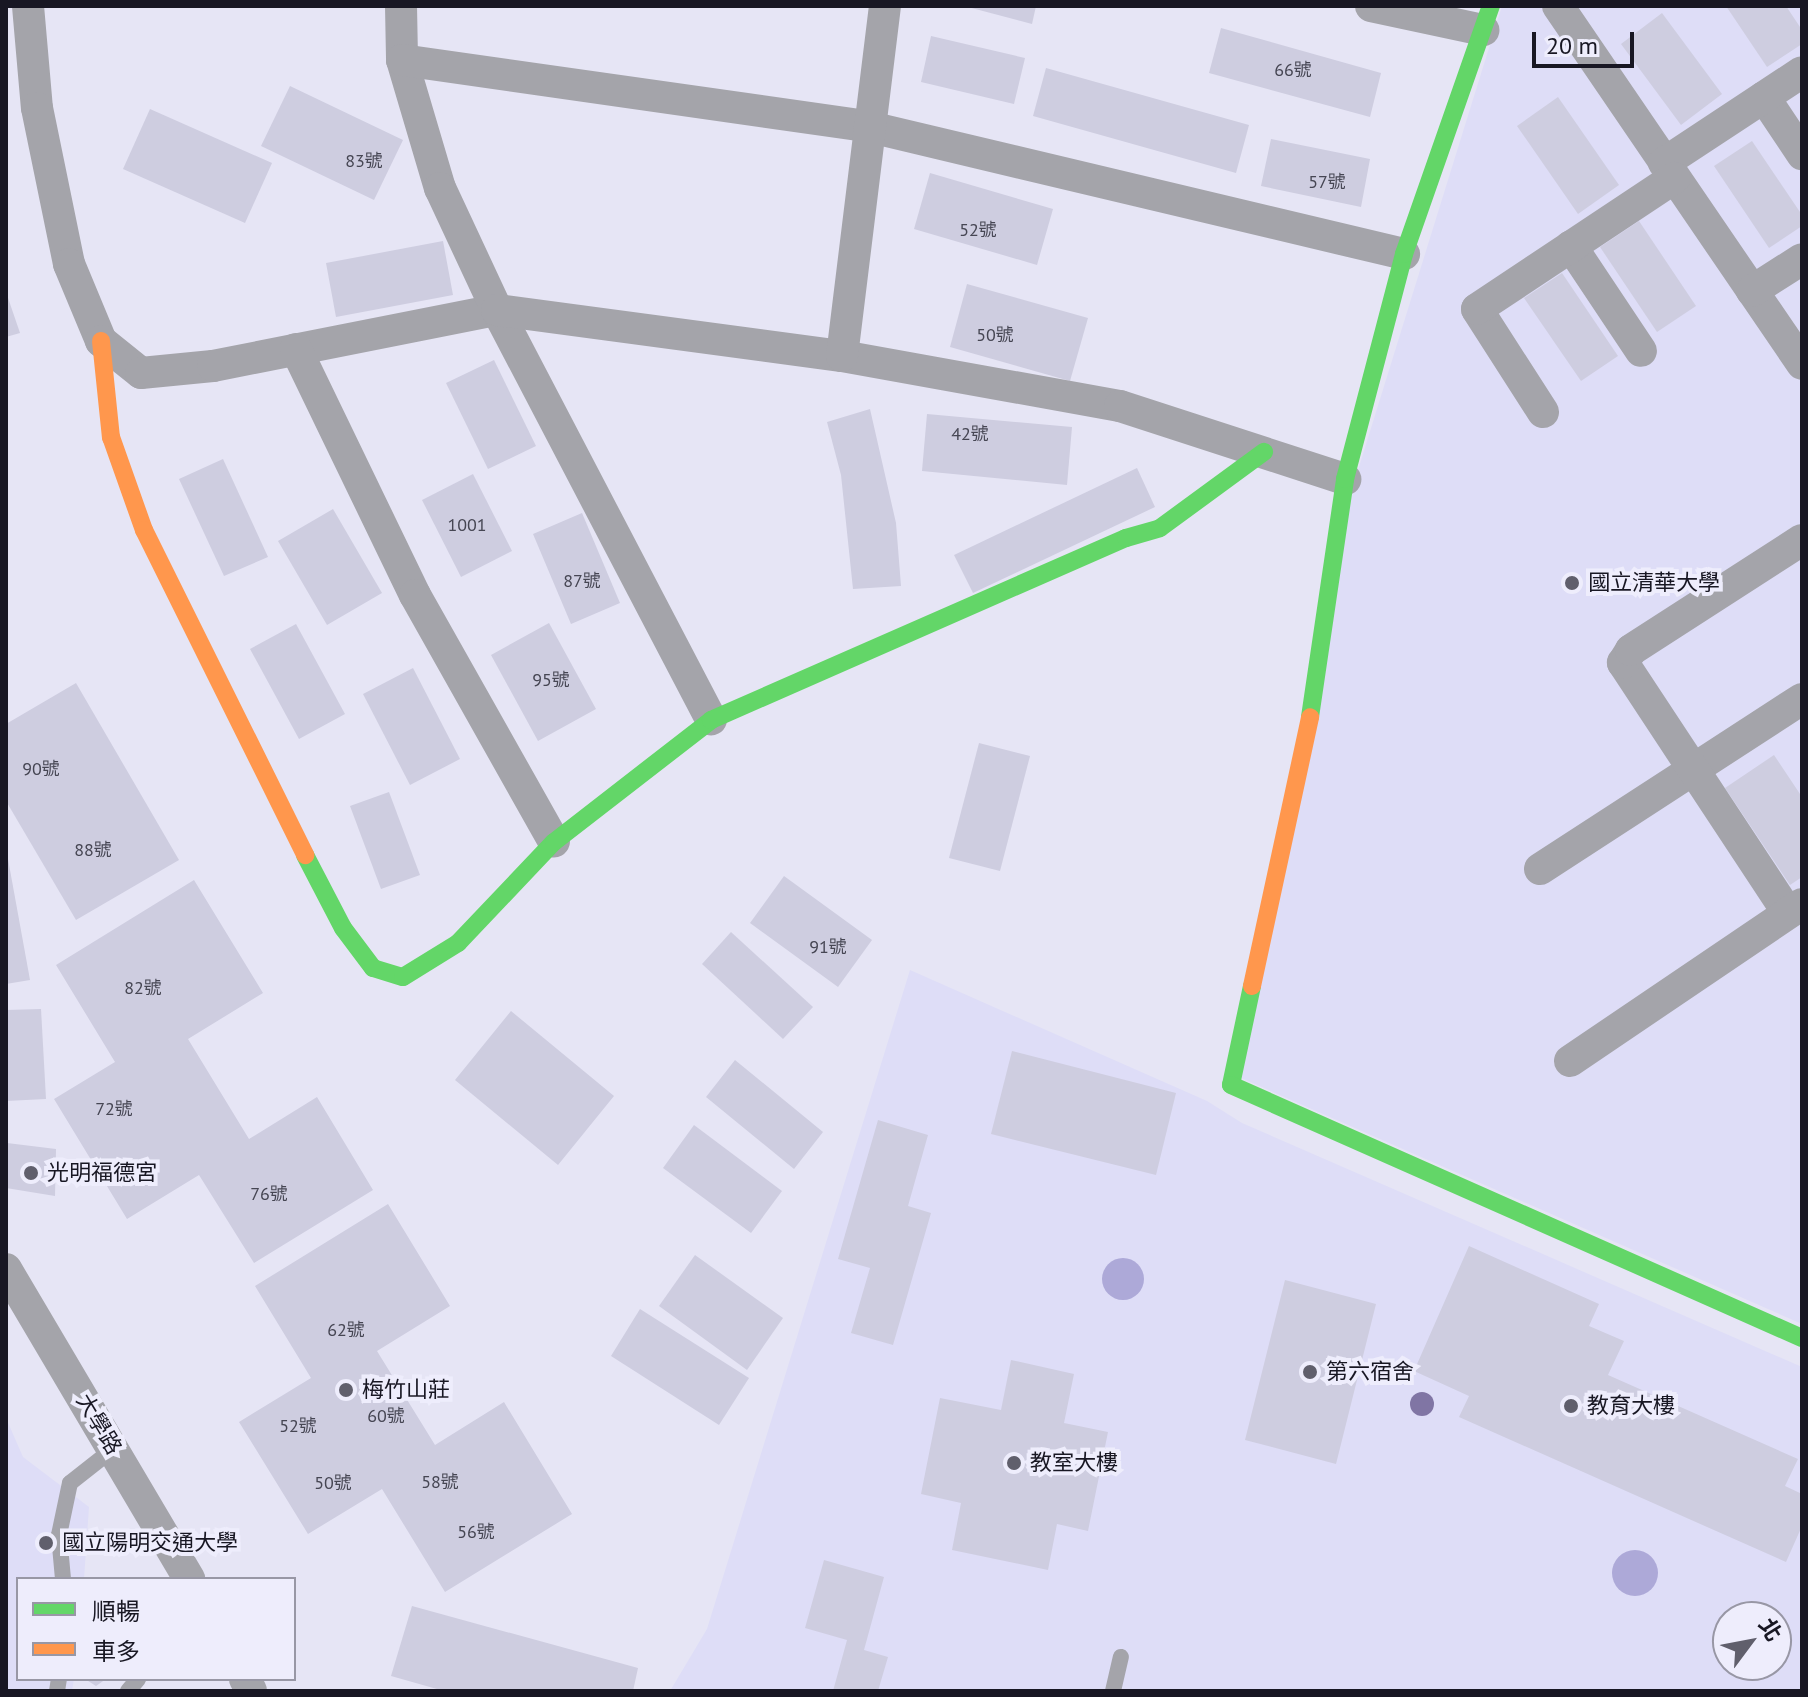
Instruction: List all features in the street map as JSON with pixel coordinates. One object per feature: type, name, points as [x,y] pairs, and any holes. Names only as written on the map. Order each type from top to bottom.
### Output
[{"type":"street","points":[[28,6],[37,108],[69,264],[101,341],[111,437],[144,530],[298,850],[343,928],[373,968],[403,977],[458,943],[554,842],[711,720],[1126,538],[1160,528],[1264,452]]},
{"type":"street","points":[[401,6],[402,60],[440,188],[497,310],[711,720]]},
{"type":"street","points":[[842,356],[885,6]]},
{"type":"street","points":[[1371,6],[1487,18],[1404,254],[1345,479],[1320,672],[1231,1085],[1802,1338]]},
{"type":"street","points":[[1558,6],[1802,364]]},
{"type":"street","points":[[402,60],[870,127],[1404,254]]},
{"type":"street","points":[[1543,412],[1477,309],[1571,246],[1764,97],[1802,72]]},
{"type":"street","points":[[1764,97],[1802,154]]},
{"type":"street","points":[[1571,246],[1641,351]]},
{"type":"street","points":[[1752,291],[1802,259]]},
{"type":"street","points":[[101,341],[141,373],[296,349],[497,310],[842,356],[1120,406],[1345,479]]},
{"type":"street","points":[[296,349],[415,595],[554,842]]},
{"type":"street","points":[[1570,1061],[1795,909],[1694,769],[1623,663],[1631,650],[1802,540]]},
{"type":"street","points":[[1540,869],[1802,699]]},
{"type":"street","name":"大學路","points":[[6,1269],[188,1577]]},
{"type":"lane","points":[[63,1577],[59,1535],[70,1483],[113,1449]]},
{"type":"lane","points":[[1113,1691],[1121,1657]]},
{"type":"shaded area","name":"國立清華大學","points":[[1502,6],[1802,6],[1802,1324],[1241,1078],[1354,483]]},
{"type":"shaded area","points":[[910,970],[1207,1101],[1242,1123],[1802,1367],[1802,1691],[670,1691],[707,1629]]},
{"type":"shaded area","points":[[1123,1258],[1138,1264],[1144,1279],[1138,1294],[1123,1300],[1108,1294],[1102,1279],[1108,1264]]},
{"type":"shaded area","name":"國立陽明交通大學","points":[[6,1418],[23,1457],[89,1507],[84,1577],[16,1577],[16,1681],[74,1681],[72,1691],[6,1691]]},
{"type":"shaded area","points":[[1635,1550],[1652,1556],[1658,1573],[1652,1590],[1635,1596],[1618,1590],[1612,1573],[1618,1556]]},
{"type":"building","points":[[964,6],[1036,6],[1032,24]]},
{"type":"building","points":[[1726,6],[1786,6],[1802,30],[1802,44],[1767,67]]},
{"type":"building","points":[[1662,13],[1722,94],[1681,125],[1621,44]]},
{"type":"building","points":[[1221,28],[1381,73],[1370,117],[1209,73]]},
{"type":"building","points":[[931,36],[1025,58],[1014,104],[921,82]]},
{"type":"building","points":[[1046,68],[1249,125],[1236,173],[1033,116]]},
{"type":"building","points":[[290,86],[403,140],[374,200],[261,146]]},
{"type":"building","points":[[1558,97],[1619,185],[1578,214],[1517,126]]},
{"type":"building","points":[[150,109],[272,163],[245,223],[123,169]]},
{"type":"building","points":[[1271,139],[1370,159],[1361,207],[1261,186]]},
{"type":"building","points":[[1752,141],[1802,215],[1802,226],[1769,248],[1714,166]]},
{"type":"building","points":[[930,173],[1053,209],[1037,265],[914,229]]},
{"type":"building","points":[[1639,221],[1696,306],[1657,332],[1600,247]]},
{"type":"building","points":[[443,241],[453,295],[336,317],[326,263]]},
{"type":"building","points":[[1562,273],[1618,356],[1581,381],[1524,298]]},
{"type":"building","points":[[967,284],[1088,318],[1070,381],[950,347]]},
{"type":"building","points":[[6,292],[20,333],[6,337]]},
{"type":"building","points":[[494,360],[536,446],[488,469],[446,383]]},
{"type":"building","points":[[870,409],[896,523],[901,586],[853,589],[841,475],[827,422]]},
{"type":"building","points":[[927,414],[1072,427],[1067,485],[922,471]]},
{"type":"building","points":[[223,459],[268,557],[224,576],[179,479]]},
{"type":"building","points":[[1137,468],[1155,507],[973,593],[954,555]]},
{"type":"building","points":[[473,474],[512,551],[461,577],[422,500]]},
{"type":"building","points":[[333,509],[382,593],[327,625],[278,541]]},
{"type":"building","points":[[582,513],[620,603],[571,624],[533,534]]},
{"type":"building","points":[[549,623],[596,709],[538,741],[491,655]]},
{"type":"building","points":[[296,624],[345,714],[299,739],[250,649]]},
{"type":"building","points":[[413,668],[460,759],[410,785],[363,694]]},
{"type":"building","points":[[76,683],[179,860],[76,920],[6,801],[6,724]]},
{"type":"building","points":[[979,743],[1030,756],[1000,871],[949,858]]},
{"type":"building","points":[[1774,755],[1802,797],[1802,877],[1790,885],[1725,788]]},
{"type":"building","points":[[389,792],[420,875],[381,889],[350,806]]},
{"type":"building","points":[[6,848],[30,980],[6,984]]},
{"type":"building","points":[[784,876],[872,940],[838,987],[750,923]]},
{"type":"building","points":[[194,880],[263,993],[188,1039],[249,1139],[317,1097],[373,1190],[254,1263],[199,1175],[127,1219],[54,1099],[115,1062],[56,965]]},
{"type":"building","points":[[731,932],[813,1007],[783,1039],[702,964]]},
{"type":"building","points":[[41,1009],[46,1099],[6,1101],[6,1010]]},
{"type":"building","points":[[511,1011],[614,1096],[558,1165],[455,1080]]},
{"type":"building","points":[[1012,1051],[1176,1093],[1156,1175],[991,1134]]},
{"type":"building","points":[[735,1060],[823,1132],[794,1169],[706,1097]]},
{"type":"building","points":[[878,1120],[928,1135],[908,1206],[931,1213],[893,1345],[851,1333],[870,1268],[838,1259]]},
{"type":"building","points":[[694,1125],[782,1191],[751,1233],[663,1168]]},
{"type":"building","name":"光明福德宮","points":[[7,1143],[56,1149],[55,1196],[6,1188]]},
{"type":"building","name":"梅竹山莊","points":[[388,1204],[450,1306],[377,1351],[435,1445],[504,1402],[572,1514],[445,1592],[382,1489],[308,1534],[239,1422],[311,1378],[255,1286]]},
{"type":"building","name":"教育大樓","points":[[1469,1246],[1599,1304],[1589,1326],[1624,1341],[1608,1375],[1798,1459],[1785,1486],[1802,1494],[1802,1526],[1786,1562],[1459,1417],[1469,1396],[1414,1371]]},
{"type":"building","points":[[695,1255],[783,1318],[747,1370],[659,1306]]},
{"type":"building","name":"第六宿舍","points":[[1285,1280],[1376,1304],[1336,1464],[1245,1440]]},
{"type":"building","points":[[640,1309],[749,1378],[719,1425],[611,1356]]},
{"type":"building","name":"教室大樓","points":[[1011,1360],[1074,1374],[1064,1423],[1108,1432],[1088,1531],[1057,1524],[1048,1570],[952,1550],[961,1503],[921,1494],[940,1398],[1001,1410]]},
{"type":"building","points":[[824,1560],[884,1577],[864,1650],[888,1657],[878,1691],[833,1691],[847,1640],[805,1628]]},
{"type":"building","points":[[412,1606],[638,1668],[633,1691],[444,1691],[391,1676]]},
{"type":"traffic: fast","points":[[1310,717],[1345,479],[1404,254],[1491,6]]},
{"type":"traffic: fast","points":[[305,855],[343,928],[373,968],[403,977],[458,943],[554,842],[711,720],[1126,538],[1160,528],[1264,452]]},
{"type":"traffic: fast","points":[[1252,986],[1231,1085],[1802,1338]]},
{"type":"traffic: slow","points":[[101,341],[111,437],[144,530],[305,855]]},
{"type":"traffic: slow","points":[[1252,986],[1310,717]]},
{"type":"place","name":"國立清華大學","points":[[1572,583]]},
{"type":"place","name":"光明福德宮","points":[[31,1173]]},
{"type":"place","name":"第六宿舍","points":[[1310,1372]]},
{"type":"place","name":"梅竹山莊","points":[[346,1390]]},
{"type":"place","name":"教育大樓","points":[[1571,1406]]},
{"type":"place","name":"教室大樓","points":[[1014,1463]]},
{"type":"place","name":"國立陽明交通大學","points":[[46,1543]]}]
